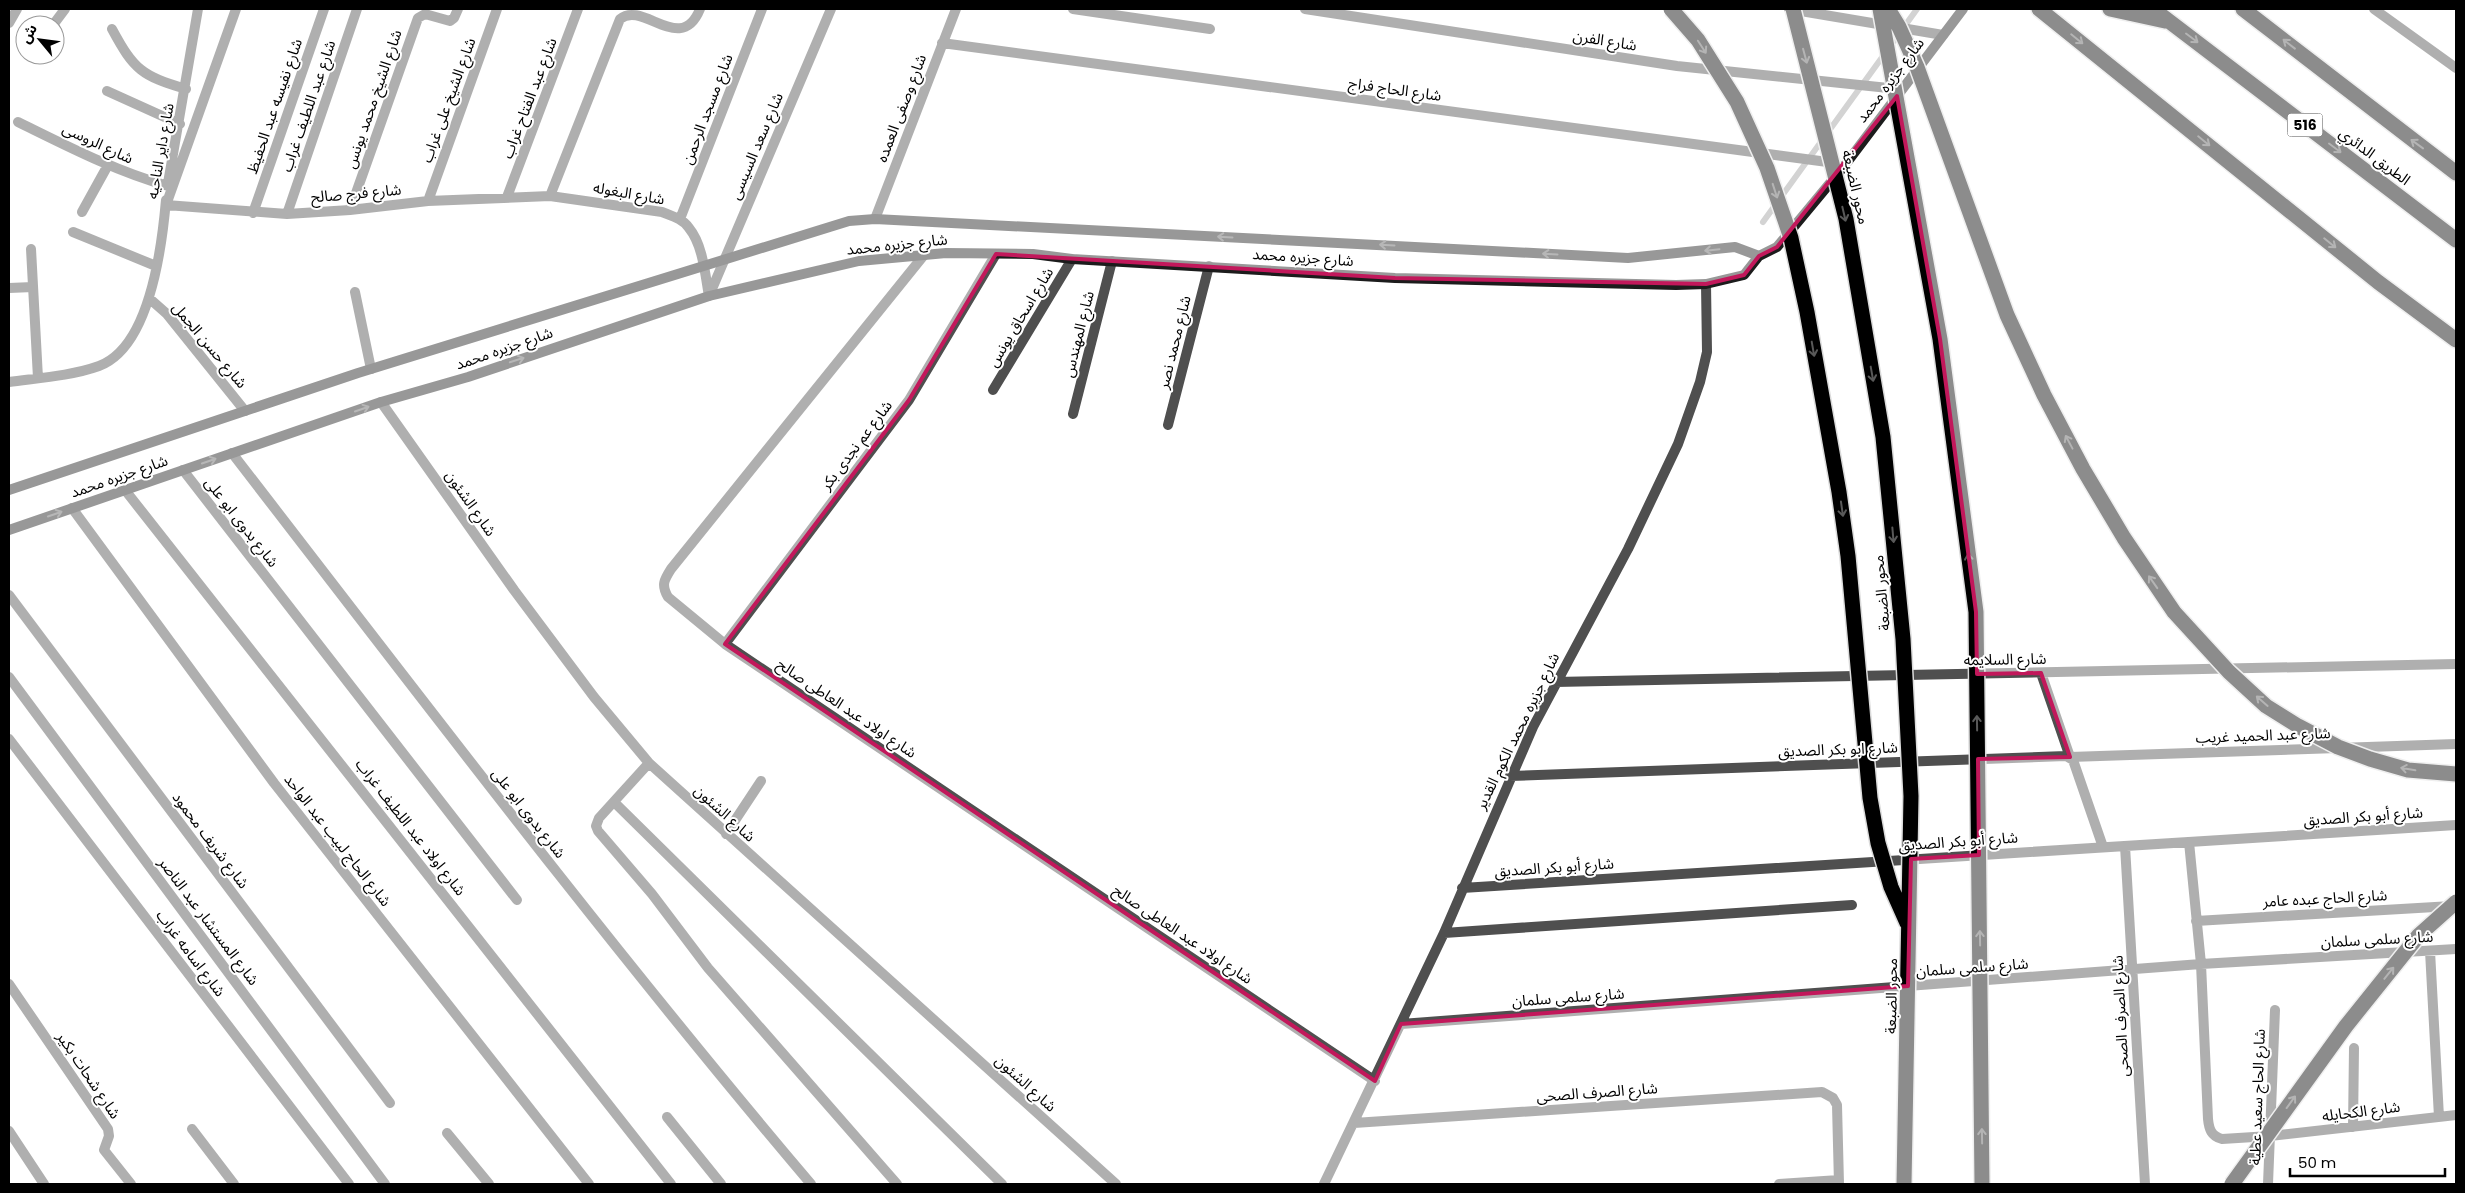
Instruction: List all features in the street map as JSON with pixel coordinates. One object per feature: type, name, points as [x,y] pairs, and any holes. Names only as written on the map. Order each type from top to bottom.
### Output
[{"type":"highway","points":[[1671,9],[1698,40],[1736,102],[1768,168],[1791,238],[1807,312],[1840,492],[1848,556],[1870,798],[1878,844],[1891,887],[1910,930]]},
{"type":"highway","name":"محور الضبعة","points":[[1793,9],[1846,219],[1883,437],[1903,639],[1910,776],[1910,930],[1904,1184]]},
{"type":"highway","points":[[1880,9],[1940,339],[1976,612],[1982,1184]]},
{"type":"highway","points":[[1888,9],[1899,27],[1917,67],[2007,315],[2044,395],[2083,469],[2124,538],[2174,612],[2235,677],[2266,706],[2298,726],[2338,747],[2370,759],[2408,770],[2456,774]]},
{"type":"highway","points":[[2039,9],[2370,275],[2456,340]]},
{"type":"highway","points":[[2110,9],[2171,22]]},
{"type":"highway","name":"الطريق الدائري","points":[[2153,9],[2456,240]]},
{"type":"highway","points":[[2244,9],[2456,173]]},
{"type":"highway","points":[[2232,1184],[2346,1026],[2419,935],[2456,904]]},
{"type":"main road","name":"شارع جزيره محمد","points":[[9,530],[381,402],[468,377],[709,296],[859,261],[924,255],[1033,254],[1112,262],[1395,278],[1706,284],[1744,275],[1759,256],[1777,247],[1845,165],[1962,9]]},
{"type":"main road","name":"شارع جزيره محمد","points":[[9,490],[372,369],[849,221],[875,219],[1628,258],[1735,247],[1759,256]]},
{"type":"street","points":[[9,23],[17,9]]},
{"type":"street","name":"شارع داير الناحيه","points":[[9,382],[100,366],[119,354],[138,324],[150,299],[198,9]]},
{"type":"street","points":[[166,205],[236,9]]},
{"type":"street","name":"شارع نفيسه عبد الحفيظ","points":[[253,213],[324,9]]},
{"type":"street","name":"شارع عبد اللطيف غراب","points":[[287,214],[357,9]]},
{"type":"street","name":"شارع الشيخ محمد يونس","points":[[350,210],[419,16],[425,14],[450,21],[458,9]]},
{"type":"street","name":"شارع الشيخ على غراب","points":[[428,201],[497,9]]},
{"type":"street","name":"شارع عبد الفتاح غراب","points":[[507,197],[578,9]]},
{"type":"street","points":[[550,196],[623,15],[633,12],[679,27],[693,22],[700,9]]},
{"type":"street","name":"شارع مسجد الرحمن","points":[[680,220],[762,9]]},
{"type":"street","name":"شارع سعد السيسى","points":[[709,296],[831,9]]},
{"type":"street","name":"شارع وصفى العمده","points":[[875,219],[956,9]]},
{"type":"street","points":[[1073,9],[1210,29]]},
{"type":"street","name":"شارع الفرن","points":[[1305,9],[1677,66],[1902,89]]},
{"type":"street","points":[[1788,9],[1943,35]]},
{"type":"street","points":[[2374,9],[2451,61],[2456,68]]},
{"type":"street","points":[[112,29],[128,59],[154,80],[186,89]]},
{"type":"street","name":"شارع الحاج فراج","points":[[942,43],[1845,165]]},
{"type":"street","points":[[107,91],[180,124]]},
{"type":"street","name":"شارع الروسى","points":[[18,122],[136,177],[168,186]]},
{"type":"street","points":[[82,212],[108,165]]},
{"type":"street","name":"شارع فرج صالح","points":[[166,205],[253,213],[287,214],[350,210],[428,201],[550,196]]},
{"type":"street","name":"شارع البغوله","points":[[550,196],[662,212],[680,220],[689,227],[696,240],[709,296]]},
{"type":"street","points":[[73,232],[156,266]]},
{"type":"street","points":[[31,249],[38,378]]},
{"type":"street","name":"شارع عم نجدى بكر","points":[[725,644],[909,400],[996,254]]},
{"type":"street","name":"شارع اولاد عبد العاطى صالح","points":[[924,255],[665,579],[663,585],[668,597],[725,644],[1375,1080]]},
{"type":"street","name":"شارع اسحاق يونس","points":[[994,390],[1072,259]]},
{"type":"street","name":"شارع المهندس","points":[[1073,414],[1112,262]]},
{"type":"street","name":"شارع محمد نصر","points":[[1168,425],[1209,266]]},
{"type":"street","name":"شارع جزيره محمد الكوم القدير","points":[[1324,1184],[1444,933],[1510,776],[1555,682],[1628,549],[1678,444],[1700,382],[1707,352],[1706,284]]},
{"type":"street","points":[[9,288],[32,287]]},
{"type":"street","points":[[355,292],[372,369]]},
{"type":"street","name":"شارع حسن الجمل","points":[[150,299],[167,314],[245,411]]},
{"type":"street","name":"شارع الشئون","points":[[381,402],[525,605],[594,697],[649,764],[1116,1184]]},
{"type":"street","name":"شارع بدوى ابو على","points":[[232,453],[491,789],[716,1073],[811,1184]]},
{"type":"street","name":"شارع بدوى ابو على","points":[[183,470],[517,900]]},
{"type":"street","name":"شارع اولاد عبد اللطيف غراب","points":[[125,490],[671,1184]]},
{"type":"street","name":"شارع الحاج لبيب عبد الواحد","points":[[72,508],[274,783],[589,1184]]},
{"type":"street","name":"شارع شريف محمود","points":[[9,595],[390,1103]]},
{"type":"street","name":"شارع السلايمه","points":[[1555,682],[2456,664]]},
{"type":"street","points":[[2041,673],[2103,847]]},
{"type":"street","name":"شارع المستشار عبد الناصر","points":[[9,677],[385,1184]]},
{"type":"street","name":"شارع اسامه غراب","points":[[9,739],[349,1184]]},
{"type":"street","name":"شارع عبد الحميد غريب","points":[[2070,757],[2456,744]]},
{"type":"street","name":"شارع ابو بكر الصديق","points":[[1510,776],[2070,757]]},
{"type":"street","points":[[649,764],[599,818],[596,826],[598,831],[652,894],[708,968],[898,1184]]},
{"type":"street","points":[[726,834],[761,781]]},
{"type":"street","points":[[614,802],[1002,1184]]},
{"type":"street","name":"شارع أبو بكر الصديق","points":[[1462,888],[2456,825]]},
{"type":"street","points":[[2189,842],[2201,964]]},
{"type":"street","name":"شارع الصرف الصحى","points":[[2125,846],[2145,1184]]},
{"type":"street","name":"شارع الحاج عبده عامر","points":[[2196,921],[2456,904]]},
{"type":"street","points":[[1444,933],[1852,906]]},
{"type":"street","name":"شارع سلمى سلمان","points":[[1401,1024],[2201,964],[2456,949]]},
{"type":"street","points":[[2430,950],[2439,1117]]},
{"type":"street","name":"شارع الكحايله","points":[[2201,964],[2210,1130],[2215,1137],[2222,1139],[2270,1136],[2456,1115]]},
{"type":"street","name":"شارع شحات بكير","points":[[9,984],[108,1129],[109,1136],[104,1150],[131,1184]]},
{"type":"street","name":"شارع الحاج سعيد عطية","points":[[2268,1184],[2275,1010]]},
{"type":"street","points":[[2353,1127],[2354,1048]]},
{"type":"street","name":"شارع الصرف الصحى","points":[[1354,1123],[1822,1092],[1833,1098],[1837,1105],[1839,1182]]},
{"type":"street","points":[[666,1117],[721,1184]]},
{"type":"street","points":[[192,1129],[234,1184]]},
{"type":"street","points":[[9,1131],[44,1184]]},
{"type":"street","points":[[447,1133],[489,1184]]},
{"type":"street","points":[[1779,1184],[1839,1182]]},
{"type":"highlighted area","points":[[1897,96],[1940,339],[1976,612],[1977,674],[2041,673],[2070,757],[1978,759],[1979,855],[1911,859],[1908,986],[1401,1024],[1375,1081],[725,644],[909,400],[996,254],[1395,278],[1706,284],[1744,275],[1759,256],[1777,247]]},
{"type":"waterway","points":[[1763,222],[1917,9]]}]
